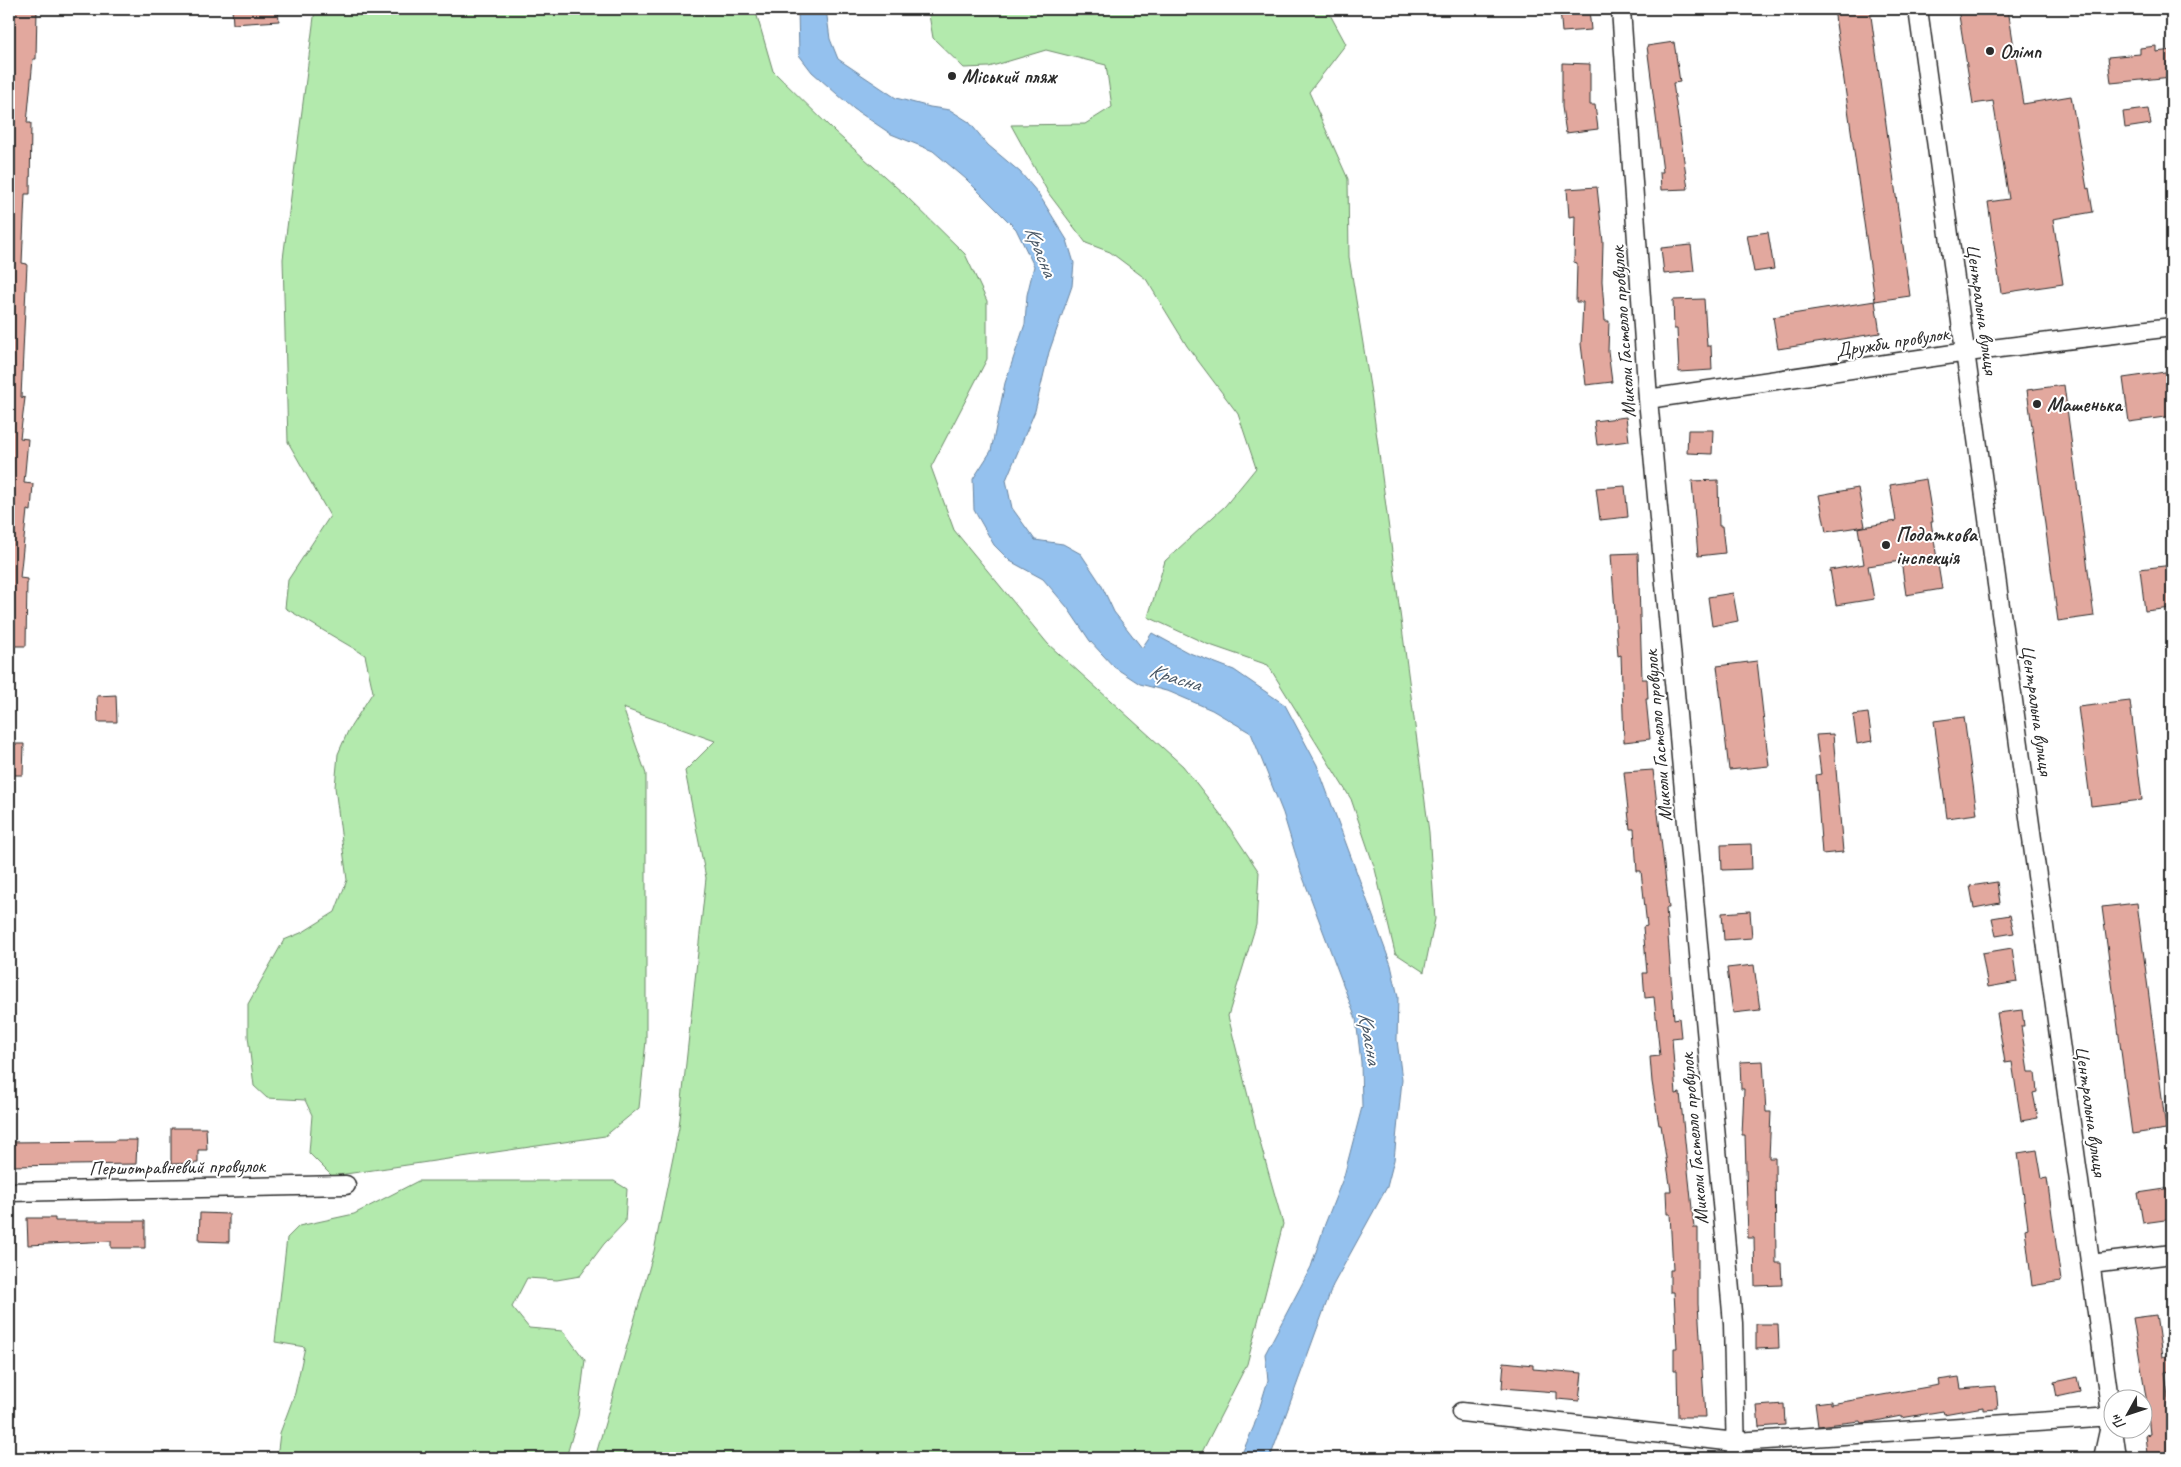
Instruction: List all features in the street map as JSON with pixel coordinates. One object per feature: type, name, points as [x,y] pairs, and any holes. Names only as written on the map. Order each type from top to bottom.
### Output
[{"type":"street","name":"Миколи Гастелло провулок","points":[[1622,9],[1648,399],[1733,1323],[1736,1450]]},
{"type":"street","name":"Центральна вулиця","points":[[1918,9],[1967,352],[2108,1390]]},
{"type":"street","name":"Дружби провулок","points":[[1648,399],[1967,352],[2172,327]]},
{"type":"street","name":"Першотравневий провулок","points":[[9,1192],[346,1185]]},
{"type":"street","points":[[2091,1264],[2172,1254]]},
{"type":"street","points":[[1461,1412],[1736,1450],[2104,1418]]},
{"type":"street","name":"Центральна вулиця","points":[[2103,1458],[2107,1440]]},
{"type":"street","name":"Центральна вулиця","points":[[2115,1440],[2117,1458]]},
{"type":"green space","points":[[315,9],[755,9],[773,71],[965,254],[987,301],[987,359],[931,467],[954,530],[1048,644],[1183,766],[1221,815],[1259,872],[1256,925],[1228,1016],[1256,1128],[1283,1224],[1247,1364],[1199,1458],[595,1458],[654,1251],[679,1128],[706,878],[685,771],[715,741],[623,708],[646,774],[646,1041],[639,1108],[605,1136],[332,1176],[309,1153],[312,1115],[305,1100],[267,1098],[254,1086],[248,1036],[248,1004],[284,940],[303,932],[335,912],[347,880],[335,787],[338,754],[348,731],[373,692],[365,655],[285,608],[288,580],[330,516],[288,442],[283,259]]},
{"type":"green space","points":[[928,9],[1327,9],[1346,44],[1309,92],[1348,179],[1349,257],[1371,393],[1429,832],[1435,919],[1424,972],[1395,953],[1375,869],[1351,799],[1268,665],[1207,644],[1148,617],[1165,561],[1225,506],[1256,468],[1238,414],[1187,346],[1146,279],[1110,252],[1086,243],[1049,194],[1011,125],[1085,124],[1112,107],[1106,65],[1046,50],[989,67],[964,68],[933,38]]},
{"type":"green space","points":[[418,1181],[614,1181],[627,1189],[625,1222],[604,1244],[580,1276],[557,1280],[527,1278],[512,1307],[529,1328],[563,1331],[585,1360],[578,1416],[566,1458],[277,1458],[280,1433],[295,1393],[305,1347],[275,1342],[287,1238],[299,1226],[354,1214]]},
{"type":"water","name":"Красна","points":[[798,9],[826,9],[830,39],[838,59],[896,98],[950,110],[969,122],[988,145],[1020,172],[1038,193],[1067,240],[1074,263],[1072,286],[1049,352],[1035,411],[1006,480],[1012,508],[1035,540],[1063,544],[1081,554],[1101,584],[1114,612],[1142,648],[1152,633],[1187,652],[1234,670],[1285,705],[1317,765],[1391,965],[1398,997],[1397,1040],[1402,1080],[1394,1160],[1387,1187],[1333,1285],[1270,1458],[1240,1458],[1254,1426],[1268,1380],[1265,1354],[1311,1267],[1344,1176],[1362,1107],[1361,1062],[1356,1019],[1301,872],[1283,813],[1251,733],[1212,710],[1170,692],[1140,684],[1114,667],[1090,641],[1067,607],[1043,579],[1010,561],[994,545],[974,510],[973,479],[991,451],[1005,383],[1025,324],[1027,295],[1034,266],[1016,229],[966,179],[933,151],[891,134],[854,109],[812,72],[799,55]]},
{"type":"building","points":[[9,9],[37,9],[36,59],[33,59],[27,123],[31,123],[30,194],[25,194],[22,263],[27,264],[21,397],[25,398],[20,438],[28,439],[24,483],[33,484],[31,511],[27,510],[20,578],[27,579],[26,646],[9,646]]},
{"type":"building","points":[[232,9],[278,9],[279,21],[233,24]]},
{"type":"building","points":[[1560,9],[1589,9],[1591,30],[1562,32]]},
{"type":"building","points":[[1834,9],[1870,9],[1910,296],[1875,301]]},
{"type":"building","points":[[1958,9],[2008,9],[2023,104],[2071,96],[2087,189],[2089,188],[2093,212],[2053,219],[2063,284],[2001,293],[1988,202],[2009,199],[1993,101],[1973,104]]},
{"type":"building","points":[[1674,42],[1680,82],[1673,83],[1688,189],[1661,190],[1660,172],[1663,172],[1647,46]]},
{"type":"building","points":[[2156,46],[2156,52],[2172,50],[2172,77],[2111,83],[2108,57],[2140,54],[2140,48]]},
{"type":"building","points":[[1562,63],[1590,64],[1590,105],[1595,105],[1598,129],[1566,133],[1562,107]]},
{"type":"building","points":[[2148,109],[2151,124],[2125,128],[2123,112]]},
{"type":"building","points":[[1597,187],[1603,242],[1602,281],[1605,321],[1609,321],[1608,351],[1612,382],[1586,385],[1581,344],[1583,302],[1576,302],[1577,263],[1574,262],[1575,216],[1569,217],[1567,189]]},
{"type":"building","points":[[1768,232],[1774,269],[1754,272],[1747,235]]},
{"type":"building","points":[[1691,245],[1694,271],[1664,274],[1661,248]]},
{"type":"building","points":[[1704,299],[1707,346],[1711,346],[1712,370],[1679,372],[1677,329],[1674,329],[1673,300]]},
{"type":"building","points":[[1875,301],[1880,333],[1778,349],[1773,317]]},
{"type":"building","points":[[2172,371],[2172,416],[2129,422],[2123,378]]},
{"type":"building","points":[[2064,385],[2094,616],[2058,621],[2027,390]]},
{"type":"building","points":[[1626,417],[1629,441],[1597,445],[1594,421]]},
{"type":"building","points":[[1688,430],[1713,430],[1712,454],[1687,453]]},
{"type":"building","points":[[1926,479],[1942,589],[1906,595],[1901,561],[1868,566],[1874,599],[1836,605],[1830,570],[1864,564],[1858,528],[1896,521],[1890,485]]},
{"type":"building","points":[[1718,480],[1719,526],[1722,526],[1725,553],[1698,556],[1692,481]]},
{"type":"building","points":[[1625,486],[1628,517],[1600,520],[1596,488]]},
{"type":"building","points":[[1858,488],[1865,526],[1826,532],[1819,495]]},
{"type":"building","points":[[1638,553],[1642,679],[1647,679],[1648,699],[1646,699],[1650,739],[1624,742],[1621,655],[1618,656],[1611,554]]},
{"type":"building","points":[[2172,565],[2172,608],[2145,611],[2140,569]]},
{"type":"building","points":[[1733,593],[1738,621],[1712,626],[1708,597]]},
{"type":"building","points":[[1757,661],[1769,766],[1729,770],[1717,666]]},
{"type":"building","points":[[116,695],[117,722],[98,722],[97,696]]},
{"type":"building","points":[[2130,701],[2142,800],[2091,806],[2078,707]]},
{"type":"building","points":[[1868,713],[1872,741],[1857,744],[1853,715]]},
{"type":"building","points":[[1964,717],[1977,814],[1947,818],[1934,721]]},
{"type":"building","points":[[1833,734],[1843,852],[1822,854],[1816,775],[1821,774],[1816,735]]},
{"type":"building","points":[[9,744],[24,744],[23,775],[9,775]]},
{"type":"building","points":[[1653,770],[1669,908],[1666,908],[1674,1019],[1679,1018],[1681,1037],[1672,1038],[1676,1094],[1680,1093],[1694,1228],[1698,1228],[1698,1304],[1705,1417],[1678,1417],[1677,1370],[1674,1370],[1674,1348],[1677,1348],[1674,1292],[1670,1292],[1670,1270],[1673,1270],[1670,1214],[1667,1214],[1666,1191],[1671,1191],[1652,1082],[1650,1057],[1660,1056],[1654,997],[1645,998],[1643,973],[1647,973],[1643,927],[1647,926],[1641,871],[1637,871],[1634,829],[1630,829],[1624,772]]},
{"type":"building","points":[[1751,844],[1752,869],[1722,870],[1721,845]]},
{"type":"building","points":[[1997,882],[2000,903],[1974,908],[1970,886]]},
{"type":"building","points":[[2137,903],[2166,1129],[2132,1134],[2102,907]]},
{"type":"building","points":[[1750,911],[1752,938],[1724,940],[1722,913]]},
{"type":"building","points":[[2010,915],[2014,933],[1996,936],[1992,918]]},
{"type":"building","points":[[2012,948],[2017,982],[1988,987],[1982,953]]},
{"type":"building","points":[[1754,965],[1760,1010],[1733,1013],[1727,968]]},
{"type":"building","points":[[2022,1010],[2024,1026],[2021,1026],[2028,1072],[2035,1072],[2037,1092],[2033,1093],[2038,1118],[2021,1121],[2012,1062],[2005,1063],[1997,1013]]},
{"type":"building","points":[[1763,1061],[1766,1112],[1771,1112],[1769,1158],[1775,1158],[1776,1263],[1781,1263],[1782,1285],[1755,1286],[1754,1238],[1748,1238],[1745,1135],[1742,1135],[1744,1089],[1741,1089],[1740,1062]]},
{"type":"building","points":[[171,1128],[206,1128],[207,1150],[198,1150],[198,1163],[171,1164]]},
{"type":"building","points":[[137,1140],[136,1164],[9,1166],[9,1142]]},
{"type":"building","points":[[2037,1150],[2042,1179],[2047,1178],[2061,1281],[2032,1286],[2025,1229],[2028,1228],[2018,1153]]},
{"type":"building","points":[[2172,1188],[2172,1219],[2143,1223],[2138,1193]]},
{"type":"building","points":[[200,1213],[229,1214],[229,1242],[199,1241]]},
{"type":"building","points":[[27,1218],[55,1218],[55,1221],[145,1221],[145,1248],[111,1248],[111,1241],[28,1245]]},
{"type":"building","points":[[2156,1315],[2162,1357],[2172,1354],[2172,1371],[2165,1372],[2172,1430],[2172,1452],[2147,1454],[2146,1440],[2154,1440],[2154,1390],[2145,1390],[2133,1318]]},
{"type":"building","points":[[1756,1324],[1778,1324],[1779,1348],[1756,1349]]},
{"type":"building","points":[[1504,1362],[1533,1365],[1533,1369],[1582,1373],[1579,1401],[1557,1399],[1557,1392],[1502,1388]]},
{"type":"building","points":[[1959,1377],[1961,1389],[1996,1386],[1998,1409],[1983,1410],[1983,1407],[1944,1414],[1943,1411],[1871,1422],[1861,1423],[1860,1421],[1818,1426],[1815,1403],[1831,1401],[1831,1404],[1939,1385],[1938,1380]]},
{"type":"building","points":[[2077,1377],[2080,1392],[2057,1397],[2054,1382]]},
{"type":"building","points":[[1784,1404],[1785,1425],[1759,1427],[1757,1406]]},
{"type":"place","name":"Олімп","points":[[1990,51]]},
{"type":"place","name":"Міський пляж","points":[[952,76]]},
{"type":"place","name":"Машенька","points":[[2037,404]]},
{"type":"place","name":"Податкова інспекція","points":[[1886,545]]}]
